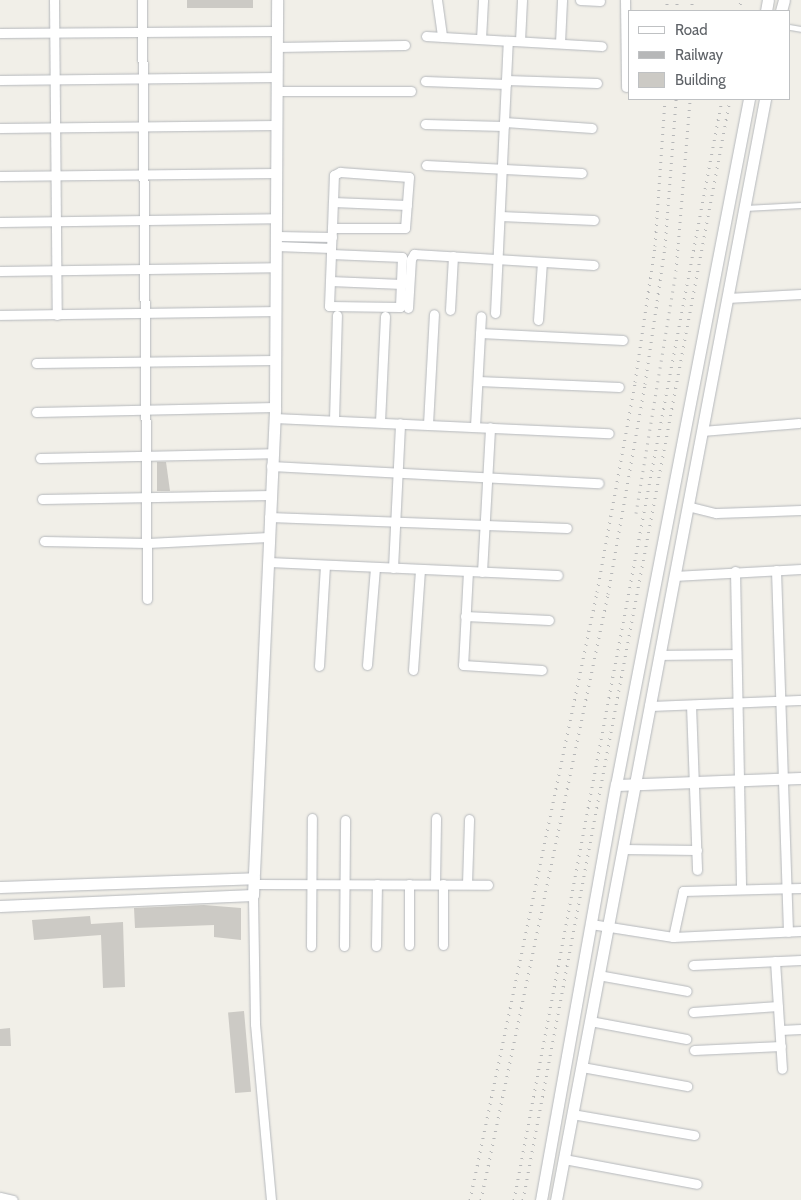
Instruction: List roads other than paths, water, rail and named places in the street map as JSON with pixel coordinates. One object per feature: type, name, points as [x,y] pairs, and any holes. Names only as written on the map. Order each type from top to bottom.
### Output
[{"type":"street","points":[[54,0],[57,128],[57,314]]},
{"type":"street","points":[[142,0],[147,599]]},
{"type":"street","points":[[272,1200],[255,1024],[254,886],[271,466],[275,412],[276,0]]},
{"type":"street","points":[[437,0],[442,37]]},
{"type":"street","points":[[481,39],[483,0]]},
{"type":"street","points":[[520,41],[522,0]]},
{"type":"street","points":[[560,43],[562,0]]},
{"type":"street","points":[[580,0],[600,1]]},
{"type":"street","points":[[625,0],[626,87]]},
{"type":"street","points":[[0,33],[276,31]]},
{"type":"street","points":[[426,36],[602,46]]},
{"type":"street","points":[[495,314],[508,41]]},
{"type":"street","points":[[276,47],[405,45]]},
{"type":"street","points":[[0,80],[276,78]]},
{"type":"street","points":[[425,81],[597,83]]},
{"type":"street","points":[[276,91],[411,91]]},
{"type":"street","points":[[541,1200],[616,785],[749,100]]},
{"type":"street","points":[[556,1200],[582,1068],[606,928],[765,100]]},
{"type":"street","points":[[425,124],[504,124],[592,128]]},
{"type":"street","points":[[0,128],[276,125]]},
{"type":"street","points":[[426,165],[582,173]]},
{"type":"street","points":[[0,176],[276,173]]},
{"type":"street","points":[[276,241],[331,251],[401,256],[402,284],[398,308],[329,306],[331,251],[332,238],[332,228],[333,202],[336,173],[405,174],[409,177],[407,205],[402,229],[332,228]]},
{"type":"street","points":[[730,195],[745,203]]},
{"type":"street","points":[[333,202],[407,205]]},
{"type":"street","points":[[500,216],[594,220]]},
{"type":"street","points":[[0,222],[276,218]]},
{"type":"street","points":[[276,241],[332,238]]},
{"type":"street","points":[[408,308],[412,256],[453,256],[594,266]]},
{"type":"street","points":[[450,310],[453,256]]},
{"type":"street","points":[[538,320],[542,262]]},
{"type":"street","points":[[0,271],[276,267]]},
{"type":"street","points":[[330,281],[402,284]]},
{"type":"street","points":[[727,298],[801,294]]},
{"type":"street","points":[[0,315],[275,311]]},
{"type":"street","points":[[428,424],[434,314]]},
{"type":"street","points":[[334,420],[337,315]]},
{"type":"street","points":[[380,422],[385,316]]},
{"type":"street","points":[[475,426],[481,316]]},
{"type":"street","points":[[480,334],[623,340]]},
{"type":"street","points":[[36,363],[275,360]]},
{"type":"street","points":[[478,381],[619,387]]},
{"type":"street","points":[[690,400],[707,403]]},
{"type":"street","points":[[36,412],[146,410],[275,412],[334,420],[609,433]]},
{"type":"street","points":[[393,568],[400,423]]},
{"type":"street","points":[[702,431],[799,423]]},
{"type":"street","points":[[482,572],[490,427]]},
{"type":"street","points":[[40,458],[272,453]]},
{"type":"street","points":[[271,466],[599,483]]},
{"type":"street","points":[[42,498],[271,495]]},
{"type":"street","points":[[687,506],[716,514],[801,510]]},
{"type":"street","points":[[269,517],[566,528]]},
{"type":"street","points":[[44,541],[146,542],[269,537]]},
{"type":"street","points":[[268,562],[558,575]]},
{"type":"street","points":[[319,666],[326,565]]},
{"type":"street","points":[[367,665],[375,567]]},
{"type":"street","points":[[413,670],[420,569]]},
{"type":"street","points":[[674,576],[735,571],[801,569]]},
{"type":"street","points":[[776,570],[788,932]]},
{"type":"street","points":[[468,571],[465,616],[465,667],[542,670]]},
{"type":"street","points":[[735,571],[741,889]]},
{"type":"street","points":[[465,616],[549,620]]},
{"type":"street","points":[[659,655],[736,654]]},
{"type":"street","points":[[649,706],[801,700]]},
{"type":"street","points":[[691,705],[697,870]]},
{"type":"street","points":[[616,785],[695,784],[801,778]]},
{"type":"street","points":[[311,946],[312,818]]},
{"type":"street","points":[[436,818],[443,945]]},
{"type":"street","points":[[468,884],[469,819]]},
{"type":"street","points":[[344,946],[345,820]]},
{"type":"street","points":[[622,849],[697,850]]},
{"type":"street","points":[[0,906],[310,883],[488,885]]},
{"type":"street","points":[[376,946],[377,884]]},
{"type":"street","points":[[409,884],[409,945]]},
{"type":"street","points":[[0,887],[254,886]]},
{"type":"street","points":[[673,937],[683,891],[801,888]]},
{"type":"street","points":[[591,924],[606,928],[673,937],[801,931]]},
{"type":"street","points":[[693,965],[801,960]]},
{"type":"street","points":[[775,961],[782,1069]]},
{"type":"street","points":[[598,975],[687,991]]},
{"type":"street","points":[[693,1012],[778,1006]]},
{"type":"street","points":[[590,1021],[686,1039]]},
{"type":"street","points":[[780,1030],[801,1029]]},
{"type":"street","points":[[694,1050],[780,1046]]},
{"type":"street","points":[[582,1068],[687,1086]]},
{"type":"street","points":[[572,1114],[694,1135]]},
{"type":"street","points":[[564,1159],[697,1184]]},
{"type":"street","points":[[0,1197],[13,1200]]},
{"type":"lane","points":[[745,203],[801,205]]},
{"type":"railway","points":[[667,0],[667,10]]},
{"type":"railway","points":[[677,0],[677,10]]},
{"type":"railway","points":[[692,0],[692,10]]},
{"type":"railway","points":[[739,10],[741,0]]},
{"type":"railway","points":[[470,1200],[597,592],[635,382],[655,246],[665,100]]},
{"type":"railway","points":[[481,1200],[608,594],[645,384],[665,247],[676,100]]},
{"type":"railway","points":[[636,513],[676,271],[690,100]]},
{"type":"railway","points":[[514,1200],[722,100]]},
{"type":"railway","points":[[523,1200],[730,100]]}]
